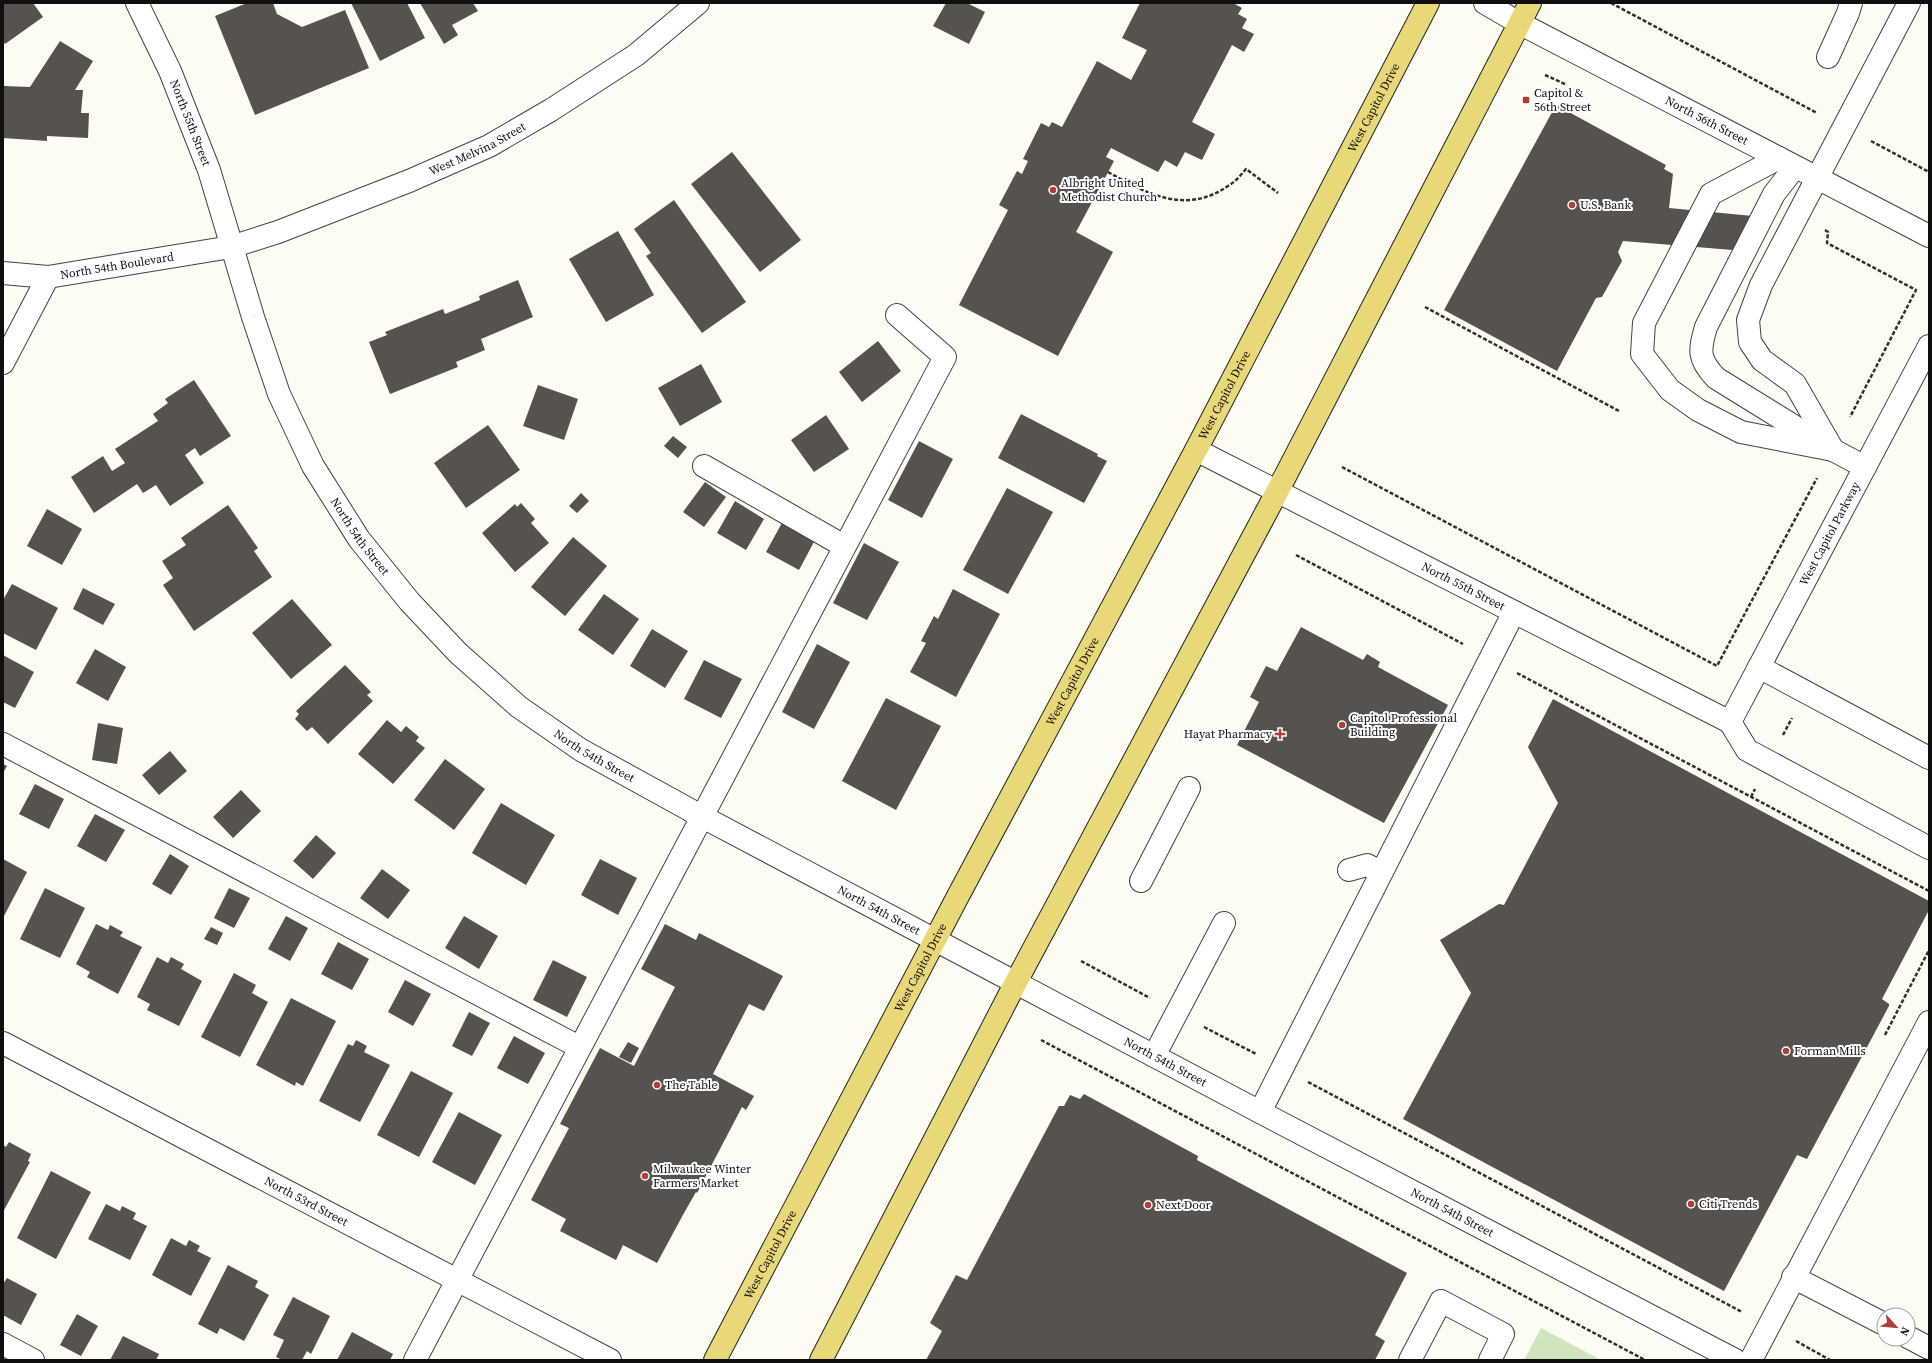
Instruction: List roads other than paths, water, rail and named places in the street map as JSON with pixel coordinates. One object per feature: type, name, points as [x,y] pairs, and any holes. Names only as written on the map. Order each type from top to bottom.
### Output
[{"type":"main road","name":"West Capitol Drive","points":[[715,1360],[935,940],[1196,450],[1428,3]]},
{"type":"main road","points":[[821,1360],[1016,982],[1277,492],[1530,3]]},
{"type":"street","name":"North 55th Street","points":[[137,3],[170,71],[203,155],[231,247]]},
{"type":"street","name":"West Melvina Street","points":[[231,247],[278,232],[409,181],[489,146],[551,110],[636,55],[698,3]]},
{"type":"street","name":"North 56th Street","points":[[1485,3],[1519,23],[1929,236]]},
{"type":"street","points":[[1828,57],[1851,3]]},
{"type":"street","points":[[1832,450],[1795,384],[1762,360],[1750,342],[1748,320],[1761,285],[1908,3]]},
{"type":"street","points":[[1787,162],[1711,194],[1644,323],[1642,354],[1670,390],[1698,410],[1742,432],[1832,450]]},
{"type":"street","points":[[1787,162],[1774,194],[1706,327],[1700,346],[1703,365],[1716,378],[1832,450],[1865,467]]},
{"type":"street","name":"North 54th Boulevard","points":[[3,273],[48,277],[231,247]]},
{"type":"street","name":"North 54th Street","points":[[231,247],[279,394],[313,466],[359,539],[409,601],[458,653],[519,707],[581,750],[701,816],[1260,1112],[1736,1360]]},
{"type":"street","points":[[3,362],[48,277]]},
{"type":"street","points":[[415,1360],[701,816],[945,357],[897,315]]},
{"type":"street","name":"West Capitol Parkway","points":[[1730,722],[1929,346]]},
{"type":"street","name":"North 55th Street","points":[[1196,450],[1730,722]]},
{"type":"street","points":[[704,466],[844,546]]},
{"type":"street","points":[[1260,1112],[1514,612]]},
{"type":"street","points":[[1759,667],[1929,758]]},
{"type":"street","points":[[1730,722],[1747,750],[1929,848]]},
{"type":"street","points":[[3,744],[579,1047]]},
{"type":"street","points":[[1141,881],[1189,788]]},
{"type":"street","points":[[1349,870],[1367,865],[1381,872]]},
{"type":"street","points":[[1154,1056],[1224,923]]},
{"type":"street","points":[[1751,1360],[1793,1277],[1929,1022]]},
{"type":"street","name":"North 53rd Street","points":[[3,1044],[610,1360]]},
{"type":"street","points":[[1793,1277],[1876,1320]]},
{"type":"street","points":[[1410,1360],[1441,1301],[1503,1334],[1490,1360]]},
{"type":"street","points":[[1916,1341],[1929,1348]]},
{"type":"street","points":[[3,1344],[33,1360]]},
{"type":"place","name":"Capitol & 56th Street","points":[[1526,100]]},
{"type":"place","name":"Albright United Methodist Church","points":[[1053,190]]},
{"type":"place","name":"U.S. Bank","points":[[1572,205]]},
{"type":"place","name":"Capitol Professional Building","points":[[1342,725]]},
{"type":"place","name":"Hayat Pharmacy","points":[[1280,734]]},
{"type":"place","name":"Forman Mills","points":[[1786,1051]]},
{"type":"place","name":"The Table","points":[[657,1085]]},
{"type":"place","name":"Milwaukee Winter Farmers Market","points":[[645,1176]]},
{"type":"place","name":"Citi Trends","points":[[1691,1204]]},
{"type":"place","name":"Next Door","points":[[1148,1205]]}]
